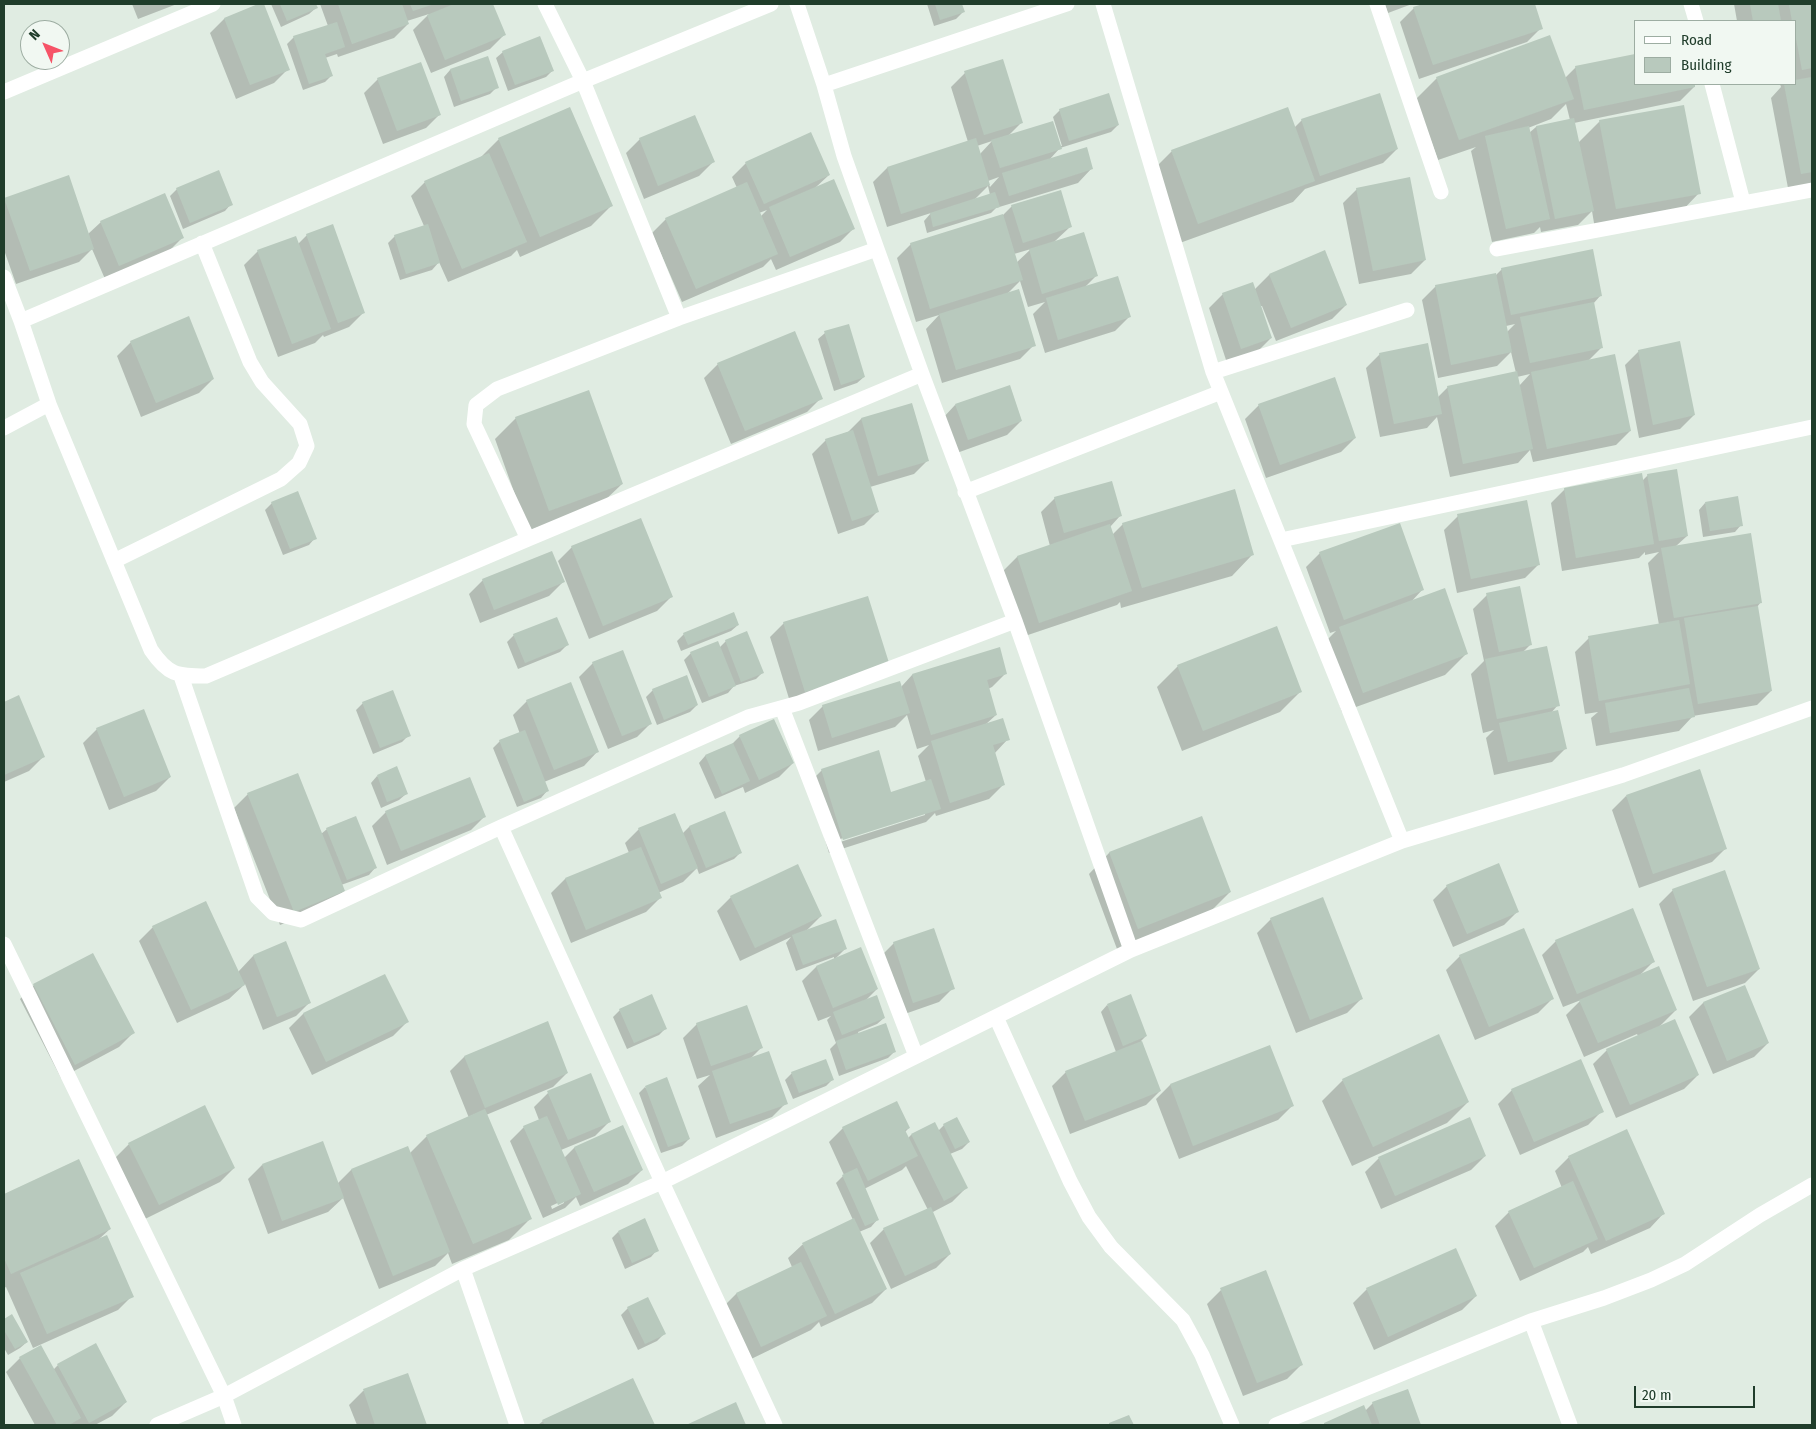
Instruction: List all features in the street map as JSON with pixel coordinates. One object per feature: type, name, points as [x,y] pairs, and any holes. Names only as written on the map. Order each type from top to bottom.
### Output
[{"type":"street","points":[[4,92],[213,4]]},
{"type":"street","points":[[545,4],[584,81],[679,318]]},
{"type":"street","points":[[21,320],[584,81],[771,4]]},
{"type":"street","points":[[797,4],[824,85],[844,156],[965,492],[1015,621],[1131,950]]},
{"type":"street","points":[[824,85],[1067,4]]},
{"type":"street","points":[[1103,4],[1213,372],[1402,841]]},
{"type":"street","points":[[1377,4],[1441,192]]},
{"type":"street","points":[[1692,4],[1696,20]]},
{"type":"street","points":[[1712,85],[1743,202]]},
{"type":"street","points":[[1497,249],[1812,190]]},
{"type":"street","points":[[114,561],[281,479],[299,463],[307,446],[300,424],[262,382],[250,362],[202,243]]},
{"type":"street","points":[[528,540],[474,424],[476,405],[497,389],[679,318],[877,249]]},
{"type":"street","points":[[4,277],[21,320],[49,404],[151,650],[162,666],[181,676],[206,676],[922,374]]},
{"type":"street","points":[[1213,372],[1407,310]]},
{"type":"street","points":[[965,492],[1221,392]]},
{"type":"street","points":[[4,428],[49,404]]},
{"type":"street","points":[[1281,540],[1812,427]]},
{"type":"street","points":[[181,676],[258,897],[273,914],[301,920],[748,717],[782,708],[1015,621]]},
{"type":"street","points":[[782,708],[916,1056]]},
{"type":"street","points":[[157,1425],[224,1396],[463,1269],[662,1182],[1131,950],[1402,841],[1623,775],[1812,708]]},
{"type":"street","points":[[501,828],[775,1425]]},
{"type":"street","points":[[4,944],[224,1396],[234,1425]]},
{"type":"street","points":[[996,1017],[1088,1217],[1110,1247],[1182,1320],[1202,1355],[1232,1425]]},
{"type":"street","points":[[1276,1425],[1531,1321],[1604,1298],[1651,1280],[1685,1264],[1760,1215],[1812,1185]]},
{"type":"street","points":[[463,1269],[517,1425]]},
{"type":"street","points":[[1531,1321],[1570,1425]]},
{"type":"building","points":[[258,4],[264,4],[290,70],[250,85],[224,18]]},
{"type":"building","points":[[280,4],[316,4],[318,8],[287,21]]},
{"type":"building","points":[[338,4],[402,4],[409,24],[352,44]]},
{"type":"building","points":[[410,4],[434,4],[413,11]]},
{"type":"building","points":[[454,4],[493,4],[506,35],[445,60],[427,15]]},
{"type":"building","points":[[935,4],[962,4],[965,12],[940,20]]},
{"type":"building","points":[[1423,4],[1535,4],[1543,29],[1433,65],[1413,7]]},
{"type":"building","points":[[1750,4],[1778,4],[1781,20],[1753,20]]},
{"type":"building","points":[[1789,4],[1812,4],[1812,68],[1802,70],[1796,38],[1796,20],[1792,20]]},
{"type":"building","points":[[337,22],[345,47],[325,54],[333,76],[309,84],[293,36]]},
{"type":"building","points":[[1550,35],[1574,99],[1459,140],[1436,77]]},
{"type":"building","points":[[540,36],[554,71],[515,85],[502,51]]},
{"type":"building","points":[[1634,54],[1634,85],[1695,85],[1695,87],[1584,110],[1575,66]]},
{"type":"building","points":[[488,56],[499,88],[461,101],[450,69]]},
{"type":"building","points":[[1003,59],[1023,123],[984,135],[964,71]]},
{"type":"building","points":[[421,62],[441,115],[397,131],[377,78]]},
{"type":"building","points":[[1812,77],[1812,172],[1801,174],[1784,85],[1796,85],[1796,80]]},
{"type":"building","points":[[1109,93],[1119,125],[1069,141],[1059,109]]},
{"type":"building","points":[[1380,93],[1398,149],[1320,176],[1301,119]]},
{"type":"building","points":[[1684,105],[1701,194],[1616,209],[1599,120]]},
{"type":"building","points":[[570,107],[613,206],[540,237],[498,138]]},
{"type":"building","points":[[1288,107],[1315,181],[1198,224],[1171,150]]},
{"type":"building","points":[[695,115],[715,162],[658,186],[639,138]]},
{"type":"building","points":[[1574,118],[1594,211],[1555,219],[1536,126]]},
{"type":"building","points":[[1053,121],[1062,149],[1000,168],[991,140]]},
{"type":"building","points":[[1529,126],[1550,219],[1506,229],[1485,136]]},
{"type":"building","points":[[811,132],[830,175],[764,204],[745,162]]},
{"type":"building","points":[[976,138],[990,185],[901,214],[887,167]]},
{"type":"building","points":[[1087,147],[1093,169],[1009,196],[1002,173]]},
{"type":"building","points":[[489,153],[527,242],[462,269],[424,181]]},
{"type":"building","points":[[219,170],[233,205],[190,223],[176,188]]},
{"type":"building","points":[[69,175],[94,249],[30,271],[4,198]]},
{"type":"building","points":[[1410,177],[1426,260],[1373,271],[1356,188]]},
{"type":"building","points":[[834,179],[855,229],[790,257],[769,207]]},
{"type":"building","points":[[747,182],[778,254],[696,289],[665,218]]},
{"type":"building","points":[[1061,190],[1072,227],[1023,243],[1011,205]]},
{"type":"building","points":[[995,192],[1000,207],[933,227],[930,213]]},
{"type":"building","points":[[165,193],[184,238],[119,266],[100,221]]},
{"type":"building","points":[[1003,214],[1023,280],[930,309],[910,243]]},
{"type":"building","points":[[333,224],[365,313],[338,323],[306,234]]},
{"type":"building","points":[[428,224],[440,263],[406,274],[394,235]]},
{"type":"building","points":[[1084,232],[1098,276],[1042,294],[1029,249]]},
{"type":"building","points":[[296,236],[331,329],[292,344],[257,250]]},
{"type":"building","points":[[1593,249],[1602,296],[1511,315],[1501,268]]},
{"type":"building","points":[[1325,250],[1347,305],[1291,328],[1269,274]]},
{"type":"building","points":[[1496,273],[1512,352],[1451,365],[1435,285]]},
{"type":"building","points":[[1118,276],[1131,317],[1058,340],[1046,298]]},
{"type":"building","points":[[1253,282],[1272,338],[1241,349],[1222,293]]},
{"type":"building","points":[[1019,289],[1036,346],[956,370],[939,314]]},
{"type":"building","points":[[1594,302],[1603,348],[1530,363],[1520,317]]},
{"type":"building","points":[[189,316],[214,379],[156,403],[130,341]]},
{"type":"building","points":[[849,324],[865,377],[841,385],[824,331]]},
{"type":"building","points":[[795,331],[823,399],[745,431],[717,363]]},
{"type":"building","points":[[1680,341],[1695,415],[1653,425],[1638,350]]},
{"type":"building","points":[[1428,343],[1442,414],[1394,424],[1379,353]]},
{"type":"building","points":[[1615,354],[1631,431],[1547,449],[1531,372]]},
{"type":"building","points":[[1517,371],[1533,449],[1463,464],[1447,386]]},
{"type":"building","points":[[1335,377],[1356,438],[1280,465],[1258,404]]},
{"type":"building","points":[[1010,385],[1022,421],[968,440],[955,404]]},
{"type":"building","points":[[589,390],[623,484],[549,511],[515,417]]},
{"type":"building","points":[[912,403],[929,461],[878,476],[861,418]]},
{"type":"building","points":[[853,430],[879,512],[852,521],[825,439]]},
{"type":"building","points":[[1677,469],[1688,536],[1659,541],[1647,474]]},
{"type":"building","points":[[1642,473],[1654,544],[1576,558],[1564,488]]},
{"type":"building","points":[[1112,481],[1122,516],[1064,533],[1054,497]]},
{"type":"building","points":[[1235,489],[1254,555],[1142,588],[1122,523]]},
{"type":"building","points":[[298,491],[317,539],[290,549],[271,502]]},
{"type":"building","points":[[1738,496],[1743,526],[1710,531],[1705,502]]},
{"type":"building","points":[[1527,500],[1540,565],[1471,579],[1457,514]]},
{"type":"building","points":[[641,518],[673,597],[603,626],[571,546]]},
{"type":"building","points":[[1400,523],[1424,590],[1344,620],[1319,552]]},
{"type":"building","points":[[1110,524],[1132,591],[1039,623],[1017,556]]},
{"type":"building","points":[[1751,533],[1762,603],[1674,618],[1661,548]]},
{"type":"building","points":[[552,551],[565,582],[494,610],[482,579]]},
{"type":"building","points":[[1520,586],[1532,645],[1499,652],[1486,593]]},
{"type":"building","points":[[1445,588],[1468,654],[1363,693],[1339,627]]},
{"type":"building","points":[[868,596],[890,666],[805,692],[783,622]]},
{"type":"building","points":[[1758,606],[1772,691],[1698,704],[1684,618]]},
{"type":"building","points":[[734,612],[739,625],[688,645],[683,633]]},
{"type":"building","points":[[557,617],[569,645],[525,663],[513,634]]},
{"type":"building","points":[[1679,620],[1690,684],[1599,701],[1588,636]]},
{"type":"building","points":[[1277,626],[1302,692],[1203,731],[1177,665]]},
{"type":"building","points":[[747,631],[764,673],[741,682],[725,640]]},
{"type":"building","points":[[718,641],[736,686],[709,697],[690,652]]},
{"type":"building","points":[[1547,646],[1560,706],[1497,719],[1485,659]]},
{"type":"building","points":[[1000,647],[1007,674],[987,680],[997,715],[931,735],[912,674]]},
{"type":"building","points":[[623,650],[652,724],[622,736],[592,662]]},
{"type":"building","points":[[687,675],[698,705],[664,720],[652,689]]},
{"type":"building","points":[[900,681],[910,713],[832,738],[822,705]]},
{"type":"building","points":[[571,682],[599,752],[554,770],[526,700]]},
{"type":"building","points":[[1689,688],[1695,717],[1610,733],[1605,703]]},
{"type":"building","points":[[393,690],[411,736],[380,748],[362,702]]},
{"type":"building","points":[[19,695],[45,757],[4,775],[4,702]]},
{"type":"building","points":[[144,709],[171,777],[124,797],[96,728]]},
{"type":"building","points":[[1558,710],[1567,749],[1508,762],[1499,723]]},
{"type":"building","points":[[1003,718],[1010,740],[993,745],[1005,785],[950,803],[931,741]]},
{"type":"building","points":[[774,719],[794,763],[759,780],[739,735]]},
{"type":"building","points":[[525,730],[549,791],[524,802],[499,740]]},
{"type":"building","points":[[733,743],[750,781],[722,794],[705,755]]},
{"type":"building","points":[[879,750],[891,792],[931,779],[941,809],[843,840],[821,769]]},
{"type":"building","points":[[397,766],[408,794],[387,802],[377,775]]},
{"type":"building","points":[[1700,769],[1727,849],[1653,874],[1626,795]]},
{"type":"building","points":[[298,773],[345,891],[294,912],[247,793]]},
{"type":"building","points":[[470,777],[486,817],[401,851],[385,811]]},
{"type":"building","points":[[725,811],[742,853],[706,868],[689,826]]},
{"type":"building","points":[[675,813],[698,868],[661,884],[638,828]]},
{"type":"building","points":[[356,816],[377,868],[347,880],[326,828]]},
{"type":"building","points":[[1202,816],[1231,892],[1138,929],[1109,852]]},
{"type":"building","points":[[641,847],[662,898],[586,930],[565,878]]},
{"type":"building","points":[[1499,863],[1519,912],[1467,934],[1446,885]]},
{"type":"building","points":[[798,864],[822,916],[755,948],[730,896]]},
{"type":"building","points":[[1725,870],[1760,969],[1707,987],[1672,889]]},
{"type":"building","points":[[1323,897],[1363,999],[1310,1020],[1270,918]]},
{"type":"building","points":[[206,901],[245,985],[191,1010],[152,926]]},
{"type":"building","points":[[1633,908],[1655,962],[1577,994],[1555,940]]},
{"type":"building","points":[[836,919],[847,949],[803,965],[792,935]]},
{"type":"building","points":[[934,928],[955,989],[913,1003],[893,942]]},
{"type":"building","points":[[1524,928],[1554,999],[1489,1027],[1459,955]]},
{"type":"building","points":[[286,941],[311,1003],[277,1017],[253,955]]},
{"type":"building","points":[[861,947],[878,989],[833,1008],[816,966]]},
{"type":"building","points":[[93,953],[135,1033],[75,1065],[33,984]]},
{"type":"building","points":[[1659,966],[1677,1010],[1598,1043],[1579,1000]]},
{"type":"building","points":[[385,974],[409,1022],[326,1062],[303,1013]]},
{"type":"building","points":[[1745,985],[1769,1043],[1727,1061],[1703,1002]]},
{"type":"building","points":[[652,994],[667,1029],[634,1043],[619,1009]]},
{"type":"building","points":[[1131,994],[1147,1036],[1123,1046],[1107,1004]]},
{"type":"building","points":[[877,995],[885,1018],[842,1035],[833,1012]]},
{"type":"building","points":[[747,1005],[763,1048],[711,1066],[696,1023]]},
{"type":"building","points":[[1675,1019],[1699,1075],[1630,1105],[1606,1049]]},
{"type":"building","points":[[548,1021],[568,1073],[485,1108],[464,1056]]},
{"type":"building","points":[[886,1023],[896,1052],[846,1070],[836,1041]]},
{"type":"building","points":[[1439,1034],[1469,1102],[1373,1147],[1342,1079]]},
{"type":"building","points":[[1142,1041],[1161,1091],[1085,1121],[1065,1071]]},
{"type":"building","points":[[1270,1045],[1294,1106],[1193,1146],[1170,1084]]},
{"type":"building","points":[[769,1051],[788,1104],[730,1124],[712,1071]]},
{"type":"building","points":[[826,1059],[834,1080],[799,1093],[791,1072]]},
{"type":"building","points":[[1581,1059],[1604,1112],[1534,1142],[1511,1089]]},
{"type":"building","points":[[591,1073],[611,1122],[568,1140],[547,1091]]},
{"type":"building","points":[[667,1077],[690,1139],[668,1147],[645,1086]]},
{"type":"building","points":[[897,1101],[910,1128],[905,1130],[918,1156],[868,1181],[842,1127]]},
{"type":"building","points":[[205,1105],[235,1168],[159,1205],[128,1143]]},
{"type":"building","points":[[485,1109],[532,1219],[473,1244],[426,1135]]},
{"type":"building","points":[[547,1116],[581,1194],[558,1205],[523,1126]]},
{"type":"building","points":[[957,1117],[970,1142],[955,1149],[943,1124]]},
{"type":"building","points":[[1470,1117],[1486,1156],[1395,1196],[1378,1157]]},
{"type":"building","points":[[935,1122],[968,1188],[944,1201],[911,1134]]},
{"type":"building","points":[[623,1125],[643,1170],[594,1192],[574,1147]]},
{"type":"building","points":[[1627,1129],[1665,1214],[1606,1241],[1568,1156]]},
{"type":"building","points":[[323,1141],[344,1198],[282,1221],[262,1164]]},
{"type":"building","points":[[408,1146],[450,1252],[393,1276],[351,1169]]},
{"type":"building","points":[[79,1159],[111,1229],[11,1274],[4,1258],[4,1194]]},
{"type":"building","points":[[857,1168],[879,1220],[865,1226],[842,1175]]},
{"type":"building","points":[[1573,1181],[1598,1239],[1534,1268],[1508,1211]]},
{"type":"building","points":[[931,1207],[951,1254],[905,1276],[883,1228]]},
{"type":"building","points":[[645,1218],[659,1251],[632,1263],[618,1231]]},
{"type":"building","points":[[854,1218],[887,1289],[835,1314],[802,1243]]},
{"type":"building","points":[[107,1235],[134,1297],[47,1334],[20,1273]]},
{"type":"building","points":[[1456,1248],[1477,1296],[1388,1337],[1366,1288]]},
{"type":"building","points":[[801,1262],[827,1316],[761,1347],[736,1293]]},
{"type":"building","points":[[1266,1270],[1303,1365],[1257,1383],[1220,1288]]},
{"type":"building","points":[[648,1297],[666,1334],[645,1344],[627,1307]]},
{"type":"building","points":[[12,1314],[28,1342],[15,1349],[4,1330],[4,1319]]},
{"type":"building","points":[[96,1343],[127,1402],[89,1423],[57,1364]]},
{"type":"building","points":[[41,1345],[81,1418],[69,1425],[57,1425],[19,1357]]},
{"type":"building","points":[[408,1373],[427,1425],[375,1425],[363,1389]]},
{"type":"building","points":[[633,1378],[655,1425],[545,1425],[542,1420]]},
{"type":"building","points":[[1408,1389],[1421,1425],[1380,1425],[1372,1402]]},
{"type":"building","points":[[736,1402],[746,1425],[686,1425]]},
{"type":"building","points":[[1364,1405],[1372,1425],[1324,1425],[1324,1423]]},
{"type":"building","points":[[1129,1415],[1134,1425],[1109,1425],[1109,1423]]}]
